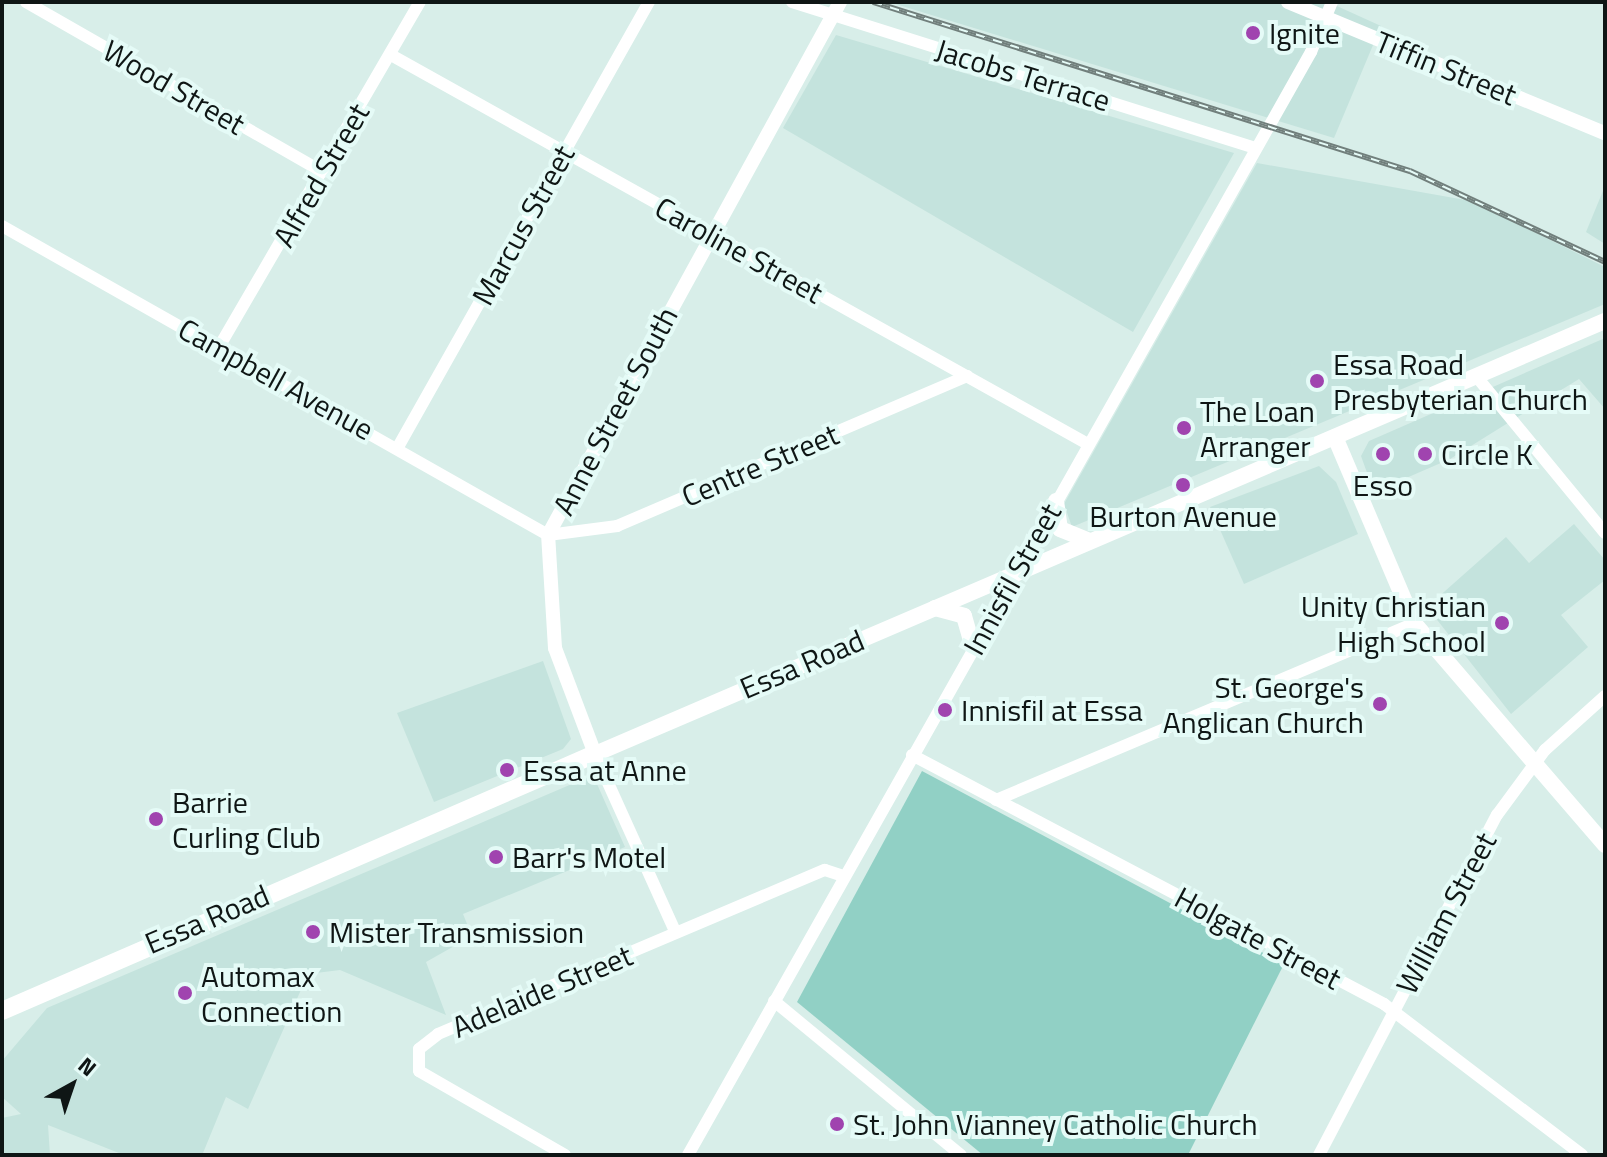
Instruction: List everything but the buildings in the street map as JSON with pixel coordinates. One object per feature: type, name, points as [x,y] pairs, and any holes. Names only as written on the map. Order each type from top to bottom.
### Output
[{"type":"main road","name":"Essa Road","points":[[2,1011],[1605,321]]},
{"type":"main road","points":[[1335,437],[1414,623],[1605,845]]},
{"type":"main road","points":[[1056,501],[1060,529],[1089,541]]},
{"type":"main road","points":[[934,608],[964,616],[973,648]]},
{"type":"street","name":"Wood Street","points":[[26,2],[323,172]]},
{"type":"street","name":"Alfred Street","points":[[219,347],[420,2]]},
{"type":"street","name":"Marcus Street","points":[[398,447],[649,2]]},
{"type":"street","name":"Jacobs Terrace","points":[[792,2],[837,8],[1254,148]]},
{"type":"street","name":"Tiffin Street","points":[[1288,2],[1605,133]]},
{"type":"street","name":"Innisfil Street","points":[[688,1155],[1327,20],[1332,2]]},
{"type":"street","name":"Anne Street South","points":[[675,931],[595,754],[555,648],[548,535],[837,8]]},
{"type":"street","name":"Caroline Street","points":[[391,55],[1088,444]]},
{"type":"street","name":"Campbell Avenue","points":[[2,226],[398,447],[548,535]]},
{"type":"street","name":"Centre Street","points":[[548,535],[617,526],[967,376]]},
{"type":"street","points":[[1476,376],[1605,533]]},
{"type":"street","points":[[996,800],[1414,623]]},
{"type":"street","name":"William Street","points":[[1319,1155],[1497,815],[1534,764],[1605,696]]},
{"type":"street","name":"Holgate Street","points":[[912,755],[1394,1012],[1582,1155]]},
{"type":"street","name":"Adelaide Street","points":[[565,1155],[419,1071],[419,1049],[675,931],[825,870],[844,876]]},
{"type":"street","points":[[774,1001],[961,1155]]},
{"type":"shaded area","points":[[889,2],[1328,2],[1381,26],[1334,138]]},
{"type":"shaded area","points":[[836,35],[1234,153],[1133,332],[783,128]]},
{"type":"shaded area","points":[[1257,163],[1471,201],[1605,267],[1605,304],[1072,527],[1064,504]]},
{"type":"shaded area","points":[[1605,186],[1605,244],[1586,232]]},
{"type":"shaded area","points":[[1605,338],[1605,409],[1579,379],[1450,459],[1374,492],[1361,456],[1369,441]]},
{"type":"shaded area","points":[[1319,466],[1336,482],[1358,534],[1244,584],[1210,507]]},
{"type":"shaded area","name":"Unity Christian High School","points":[[1574,524],[1605,560],[1605,580],[1561,615],[1588,647],[1511,714],[1427,607],[1506,537],[1529,563]]},
{"type":"shaded area","points":[[543,661],[571,739],[563,749],[434,802],[397,713]]},
{"type":"shaded area","points":[[593,775],[625,847],[463,914],[472,936],[426,962],[446,1015],[340,970],[308,974],[248,1109],[226,1097],[203,1153],[124,1155],[48,1125],[50,1155],[2,1155],[2,1118],[21,1114],[2,1097],[2,1061],[47,1008]]},
{"type":"green space","points":[[922,771],[1284,964],[1188,1155],[983,1155],[797,1002]]},
{"type":"railway","points":[[873,2],[1410,171],[1605,262]]},
{"type":"place","name":"Ignite","points":[[1253,33]]},
{"type":"place","name":"Essa Road Presbyterian Church","points":[[1317,381]]},
{"type":"place","name":"The Loan Arranger","points":[[1184,428]]},
{"type":"place","name":"Esso","points":[[1383,454]]},
{"type":"place","name":"Circle K","points":[[1425,454]]},
{"type":"place","name":"Burton Avenue","points":[[1183,485]]},
{"type":"place","name":"Unity Christian High School","points":[[1502,623]]},
{"type":"place","name":"St. George's Anglican Church","points":[[1380,704]]},
{"type":"place","name":"Innisfil at Essa","points":[[945,710]]},
{"type":"place","name":"Essa at Anne","points":[[507,770]]},
{"type":"place","name":"Barrie Curling Club","points":[[156,819]]},
{"type":"place","name":"Barr's Motel","points":[[496,857]]},
{"type":"place","name":"Mister Transmission","points":[[313,932]]},
{"type":"place","name":"Automax Connection","points":[[185,993]]},
{"type":"place","name":"St. John Vianney Catholic Church","points":[[837,1124]]}]
